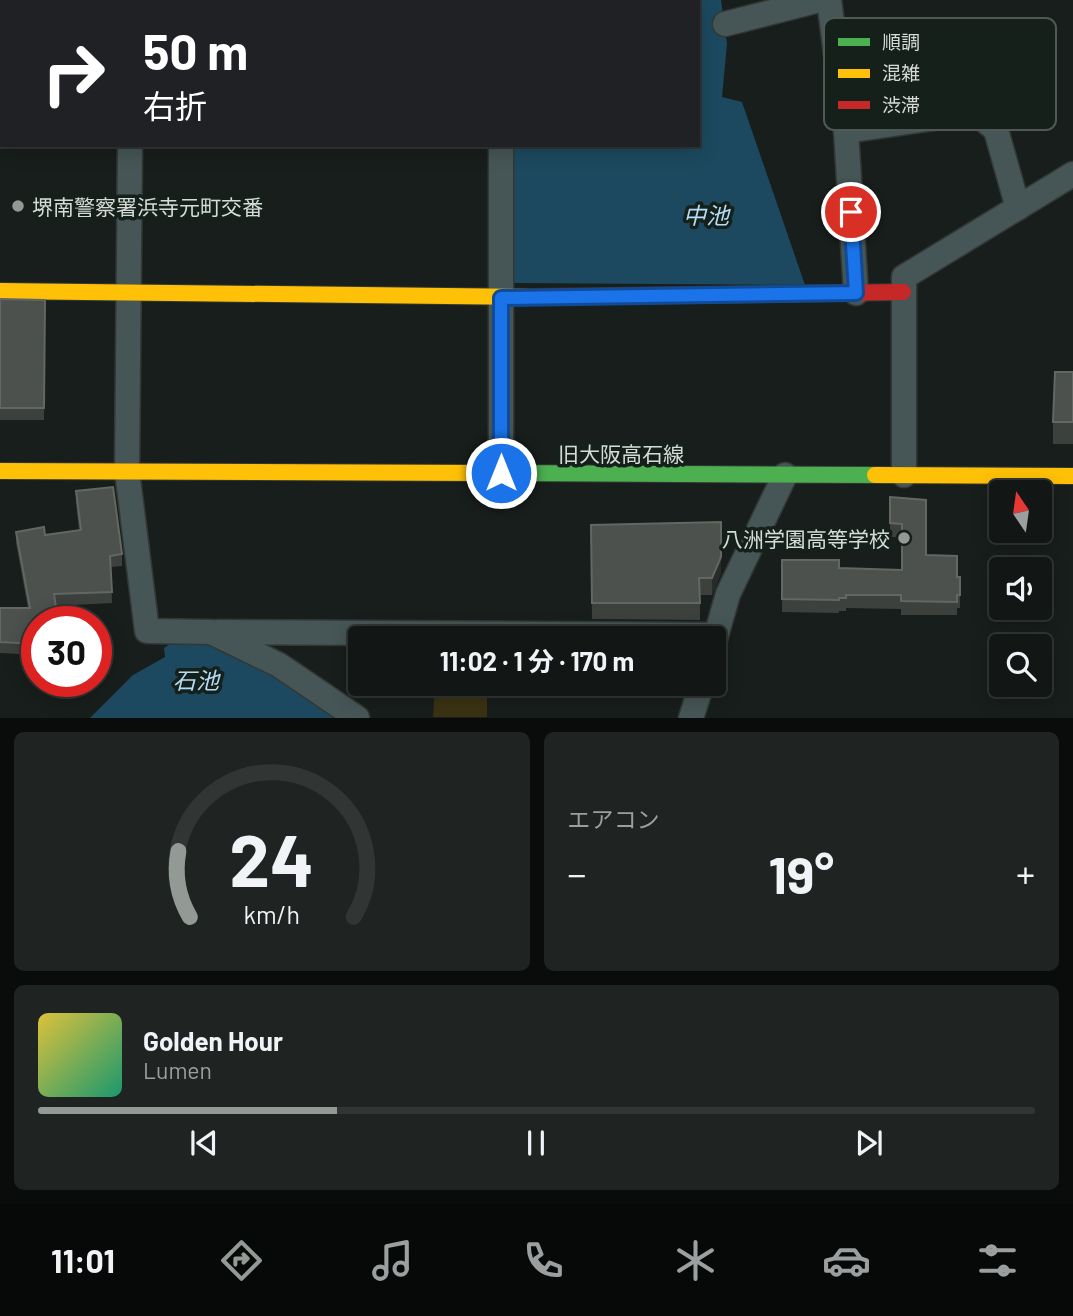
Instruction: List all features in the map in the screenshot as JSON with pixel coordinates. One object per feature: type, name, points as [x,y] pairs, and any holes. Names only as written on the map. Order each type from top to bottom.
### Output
[{"type":"main road","points":[[0,291],[501,298],[903,292]]},
{"type":"main road","name":"旧大阪高石線","points":[[0,471],[1073,476]]},
{"type":"street","points":[[725,24],[819,0]]},
{"type":"street","points":[[829,0],[831,18]]},
{"type":"street","points":[[853,130],[846,131],[856,293]]},
{"type":"street","points":[[996,130],[1018,208]]},
{"type":"street","points":[[130,147],[127,471],[146,631],[348,634]]},
{"type":"street","points":[[501,147],[501,473]]},
{"type":"street","points":[[904,475],[904,277],[1073,174]]},
{"type":"street","points":[[719,626],[728,594],[785,475]]},
{"type":"street","points":[[211,632],[279,665],[357,718]]},
{"type":"street","points":[[691,718],[698,696]]},
{"type":"shaded area","points":[[434,696],[487,696],[487,717],[433,717]]},
{"type":"water","name":"中池","points":[[700,0],[721,0],[727,44],[722,97],[742,102],[805,285],[512,283],[514,147],[700,147]]},
{"type":"water","name":"石池","points":[[176,640],[204,640],[353,718],[90,718],[133,675],[165,657],[164,648]]},
{"type":"building","points":[[0,299],[45,300],[44,408],[0,408]]},
{"type":"building","points":[[1055,372],[1073,372],[1073,422],[1053,422]]},
{"type":"building","points":[[113,487],[122,554],[110,556],[112,592],[54,594],[56,606],[30,606],[16,532],[44,527],[45,535],[81,530],[76,491]]},
{"type":"building","points":[[890,497],[926,500],[926,555],[957,556],[960,595],[957,595],[957,602],[901,601],[901,595],[846,595],[846,598],[839,600],[782,599],[782,560],[839,560],[839,568],[902,570],[902,524],[890,523]]},
{"type":"building","points":[[721,522],[721,557],[712,578],[699,578],[700,603],[592,603],[591,525]]},
{"type":"building","points":[[0,608],[21,608],[21,643],[0,642]]},
{"type":"traffic: fast","points":[[486,473],[875,475]]},
{"type":"traffic: slow","points":[[0,291],[533,297]]},
{"type":"traffic: slow","points":[[0,471],[486,473]]},
{"type":"traffic: slow","points":[[875,475],[1073,476]]},
{"type":"traffic: jam","points":[[533,297],[903,292]]},
{"type":"place","name":"堺南警察署浜寺元町交番","points":[[18,206]]},
{"type":"place","name":"八洲学園高等学校","points":[[904,538]]},
{"type":"route","points":[[501,473],[501,298],[856,293],[851,212]]}]
